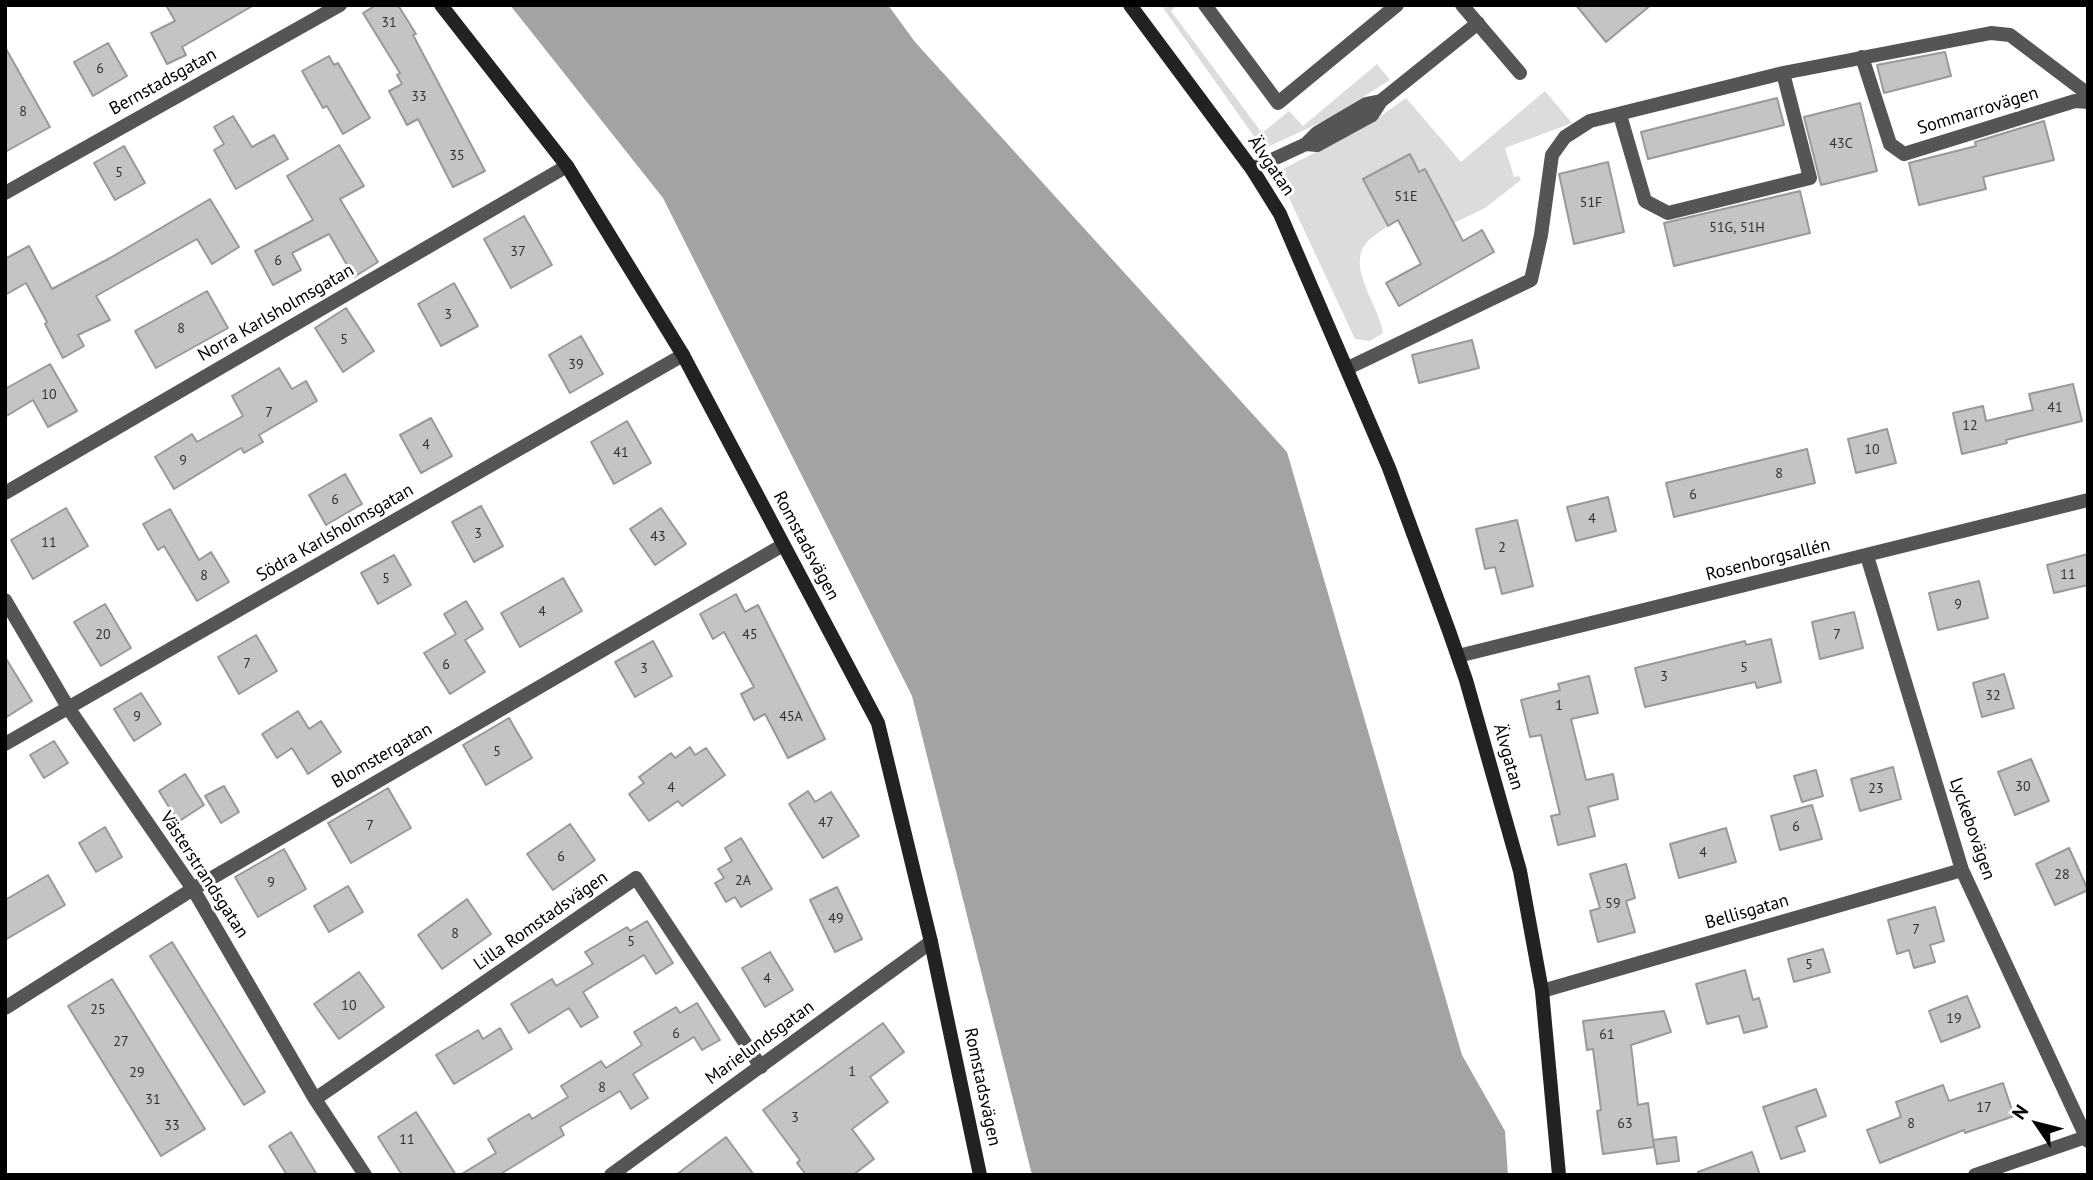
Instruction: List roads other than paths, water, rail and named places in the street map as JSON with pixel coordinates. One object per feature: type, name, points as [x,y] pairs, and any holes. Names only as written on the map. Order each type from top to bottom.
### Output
[{"type":"street","name":"Bernstadsgatan","points":[[5,193],[340,5]]},
{"type":"street","name":"Romstadsvägen","points":[[441,5],[567,166],[683,355],[878,723],[931,942],[980,1175]]},
{"type":"street","name":"Älvgatan","points":[[1130,5],[1252,169],[1280,214],[1389,468],[1458,656],[1520,871],[1542,991],[1559,1175]]},
{"type":"street","points":[[1205,5],[1278,103],[1397,5]]},
{"type":"street","points":[[1462,5],[1520,74]]},
{"type":"street","points":[[1252,169],[1306,144],[1317,133],[1366,104],[1381,101],[1478,23]]},
{"type":"street","name":"Sommarrovägen","points":[[1348,368],[1531,279],[1541,235],[1552,155],[1565,137],[1590,121],[1783,73],[1991,33],[2010,35],[2088,94]]},
{"type":"street","name":"Sommarrovägen","points":[[1863,57],[1890,144],[1904,154],[2075,102],[2088,102]]},
{"type":"street","points":[[1620,115],[1645,201],[1668,213],[1810,178],[1783,73]]},
{"type":"street","name":"Norra Karlsholmsgatan","points":[[5,493],[567,166]]},
{"type":"street","name":"Södra Karlsholmsgatan","points":[[5,744],[683,355]]},
{"type":"street","name":"Rosenborgsallén","points":[[1458,656],[2088,500]]},
{"type":"street","name":"Blomstergatan","points":[[5,1008],[193,889],[783,545]]},
{"type":"street","name":"Lyckebovägen","points":[[1867,556],[1962,870],[2087,1139]]},
{"type":"street","name":"Västerstrandsgatan","points":[[5,600],[69,709],[193,889],[316,1099],[365,1175]]},
{"type":"street","name":"Bellisgatan","points":[[1542,991],[1962,870]]},
{"type":"street","name":"Lilla Romstadsvägen","points":[[316,1099],[636,878],[761,1067]]},
{"type":"street","name":"Marielundsgatan","points":[[611,1175],[931,942]]},
{"type":"street","points":[[1975,1175],[2087,1139]]}]
